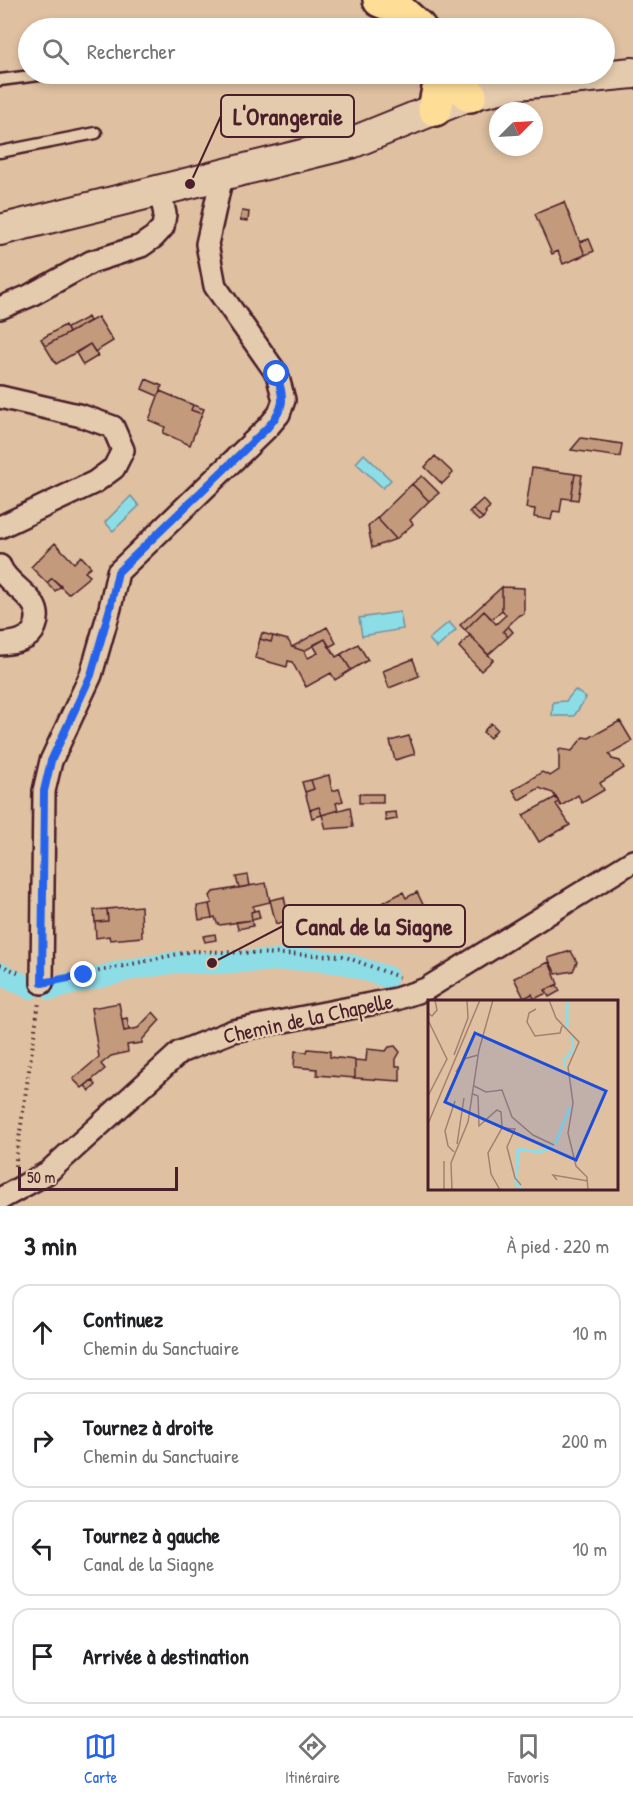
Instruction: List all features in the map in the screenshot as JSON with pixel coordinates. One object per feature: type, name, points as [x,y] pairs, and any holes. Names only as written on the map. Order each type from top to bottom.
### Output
[{"type":"highway","points":[[380,0],[393,5],[408,18]]},
{"type":"highway","points":[[435,109],[440,84]]},
{"type":"main road","points":[[615,75],[633,73]]},
{"type":"main road","points":[[0,230],[351,143],[435,109],[460,84],[517,84]]},
{"type":"street","points":[[42,983],[44,791],[51,761],[91,675],[118,572],[268,427],[279,414],[284,400],[277,374],[214,286],[207,244],[222,176]]},
{"type":"street","points":[[0,308],[28,297],[91,262],[141,246],[154,237],[163,227],[165,214],[160,190]]},
{"type":"street","points":[[0,397],[82,416],[113,428],[123,450],[114,468],[94,482],[0,527]]},
{"type":"street","points":[[0,566],[2,573],[36,606],[38,621],[34,631],[22,641],[0,644]]},
{"type":"street","name":"Chemin de la Chapelle","points":[[5,1196],[47,1173],[180,1052],[233,1030],[396,999],[426,989],[633,861]]},
{"type":"lane","points":[[0,80],[18,78]]},
{"type":"lane","points":[[0,152],[96,133]]},
{"type":"path","points":[[0,965],[42,983],[192,951],[343,956],[392,973],[426,989]]},
{"type":"path","points":[[5,1196],[42,983]]},
{"type":"water","points":[[364,454],[391,480],[383,488],[356,463]]},
{"type":"water","points":[[131,496],[139,506],[113,531],[105,522]]},
{"type":"water","points":[[400,612],[403,629],[362,636],[359,618]]},
{"type":"water","points":[[449,622],[456,630],[437,648],[429,639]]},
{"type":"water","points":[[575,690],[586,698],[574,716],[552,716],[553,702],[566,701]]},
{"type":"building","points":[[564,202],[585,255],[563,264],[558,251],[552,254],[535,214]]},
{"type":"building","points":[[242,211],[249,212],[248,221],[240,220]]},
{"type":"building","points":[[589,239],[594,251],[585,255],[580,242]]},
{"type":"building","points":[[88,317],[90,321],[69,333],[67,328]]},
{"type":"building","points":[[98,317],[113,341],[95,352],[90,344],[56,364],[45,346]]},
{"type":"building","points":[[65,325],[69,333],[45,346],[41,339]]},
{"type":"building","points":[[90,344],[98,356],[83,365],[76,353]]},
{"type":"building","points":[[146,379],[162,386],[158,396],[142,389]]},
{"type":"building","points":[[160,391],[193,405],[191,410],[202,414],[190,445],[163,433],[165,427],[149,420]]},
{"type":"building","points":[[193,405],[204,409],[202,414],[191,410]]},
{"type":"building","points":[[581,438],[622,444],[620,457],[571,450]]},
{"type":"building","points":[[435,456],[453,473],[442,484],[425,467]]},
{"type":"building","points":[[532,468],[575,474],[571,499],[562,498],[560,512],[553,511],[551,520],[534,517],[535,509],[526,508]]},
{"type":"building","points":[[575,474],[582,475],[578,500],[571,499]]},
{"type":"building","points":[[422,476],[439,493],[429,501],[412,484]]},
{"type":"building","points":[[412,484],[429,501],[410,520],[413,524],[396,539],[377,518]]},
{"type":"building","points":[[483,499],[490,507],[483,518],[472,509]]},
{"type":"building","points":[[472,509],[483,518],[479,521],[469,512]]},
{"type":"building","points":[[377,518],[396,539],[372,548],[368,526]]},
{"type":"building","points":[[55,543],[74,563],[81,556],[91,567],[85,572],[90,576],[68,594],[52,578],[47,583],[31,567]]},
{"type":"building","points":[[52,578],[61,586],[55,591],[47,583]]},
{"type":"building","points":[[502,587],[524,588],[524,614],[519,615],[503,631],[508,637],[488,655],[465,630],[484,611],[496,624],[506,615],[502,610]]},
{"type":"building","points":[[502,587],[502,610],[492,619],[484,611],[465,630],[460,625]]},
{"type":"building","points":[[508,626],[513,632],[508,637],[503,631]]},
{"type":"building","points":[[327,627],[336,643],[329,647],[325,639],[304,651],[292,647]]},
{"type":"building","points":[[262,633],[273,636],[271,642],[260,639]]},
{"type":"building","points":[[470,635],[493,660],[481,671],[459,647]]},
{"type":"building","points":[[273,636],[288,640],[292,647],[304,651],[308,658],[318,653],[313,645],[325,639],[336,657],[341,654],[351,670],[335,680],[331,673],[306,687],[292,662],[288,661],[287,667],[255,658],[260,639],[271,642]]},
{"type":"building","points":[[358,644],[368,660],[351,670],[341,654]]},
{"type":"building","points":[[413,659],[419,676],[389,688],[383,671]]},
{"type":"building","points":[[620,721],[632,741],[609,754],[612,759],[620,761],[624,768],[600,783],[604,790],[582,803],[578,795],[561,806],[553,793],[539,788],[519,800],[513,790],[542,772],[550,776],[559,770],[559,749],[572,751],[583,737],[589,738]]},
{"type":"building","points":[[491,723],[497,729],[490,738],[483,732]]},
{"type":"building","points":[[409,736],[415,754],[395,760],[390,741]]},
{"type":"building","points":[[329,775],[332,791],[339,789],[343,801],[336,803],[338,810],[322,815],[319,807],[310,810],[305,792],[314,789],[311,780]]},
{"type":"building","points":[[311,780],[314,789],[305,792],[302,782]]},
{"type":"building","points":[[359,794],[383,794],[383,803],[359,803]]},
{"type":"building","points":[[556,797],[559,802],[556,804],[570,825],[539,842],[523,815]]},
{"type":"building","points":[[319,807],[322,815],[312,818],[310,810]]},
{"type":"building","points":[[350,807],[353,827],[326,829],[322,815]]},
{"type":"building","points":[[396,812],[397,819],[386,821],[385,813]]},
{"type":"building","points":[[248,875],[250,886],[239,888],[236,877]]},
{"type":"building","points":[[266,883],[270,902],[253,906],[252,920],[220,925],[215,917],[212,918],[209,904],[212,903],[210,896],[213,892]]},
{"type":"building","points":[[403,892],[406,898],[417,892],[428,915],[402,929],[400,925],[382,935],[373,918],[382,913],[378,905]]},
{"type":"building","points":[[284,897],[289,920],[276,924],[270,900]]},
{"type":"building","points":[[209,904],[212,918],[199,920],[197,906]]},
{"type":"building","points":[[141,906],[142,937],[110,940],[109,936],[96,938],[95,922],[108,921],[107,909]]},
{"type":"building","points":[[107,909],[108,921],[95,922],[94,910]]},
{"type":"building","points":[[258,910],[260,918],[252,920],[251,912]]},
{"type":"building","points":[[252,920],[253,926],[238,929],[236,922]]},
{"type":"building","points":[[215,934],[216,940],[205,942],[203,936]]},
{"type":"building","points":[[571,951],[577,962],[573,971],[556,974],[548,958]]},
{"type":"building","points":[[549,962],[558,984],[545,990],[547,993],[534,999],[532,994],[524,998],[514,978]]},
{"type":"building","points":[[557,985],[560,991],[549,997],[545,990]]},
{"type":"building","points":[[119,1003],[124,1031],[138,1028],[153,1012],[160,1020],[142,1040],[142,1043],[127,1045],[128,1052],[111,1056],[101,1064],[105,1069],[82,1088],[73,1079],[99,1057],[91,1008]]},
{"type":"building","points":[[127,1018],[129,1030],[124,1031],[122,1019]]},
{"type":"building","points":[[395,1046],[400,1052],[396,1059],[396,1066],[400,1066],[400,1081],[355,1078],[355,1060],[366,1061],[367,1049],[386,1051],[389,1047]]},
{"type":"building","points":[[308,1049],[330,1051],[330,1057],[355,1060],[355,1078],[317,1075],[317,1069],[294,1067],[295,1051],[307,1052]]},
{"type":"building","points":[[92,1080],[96,1085],[90,1091],[85,1086]]},
{"type":"waterway","points":[[51,989],[132,969],[177,962],[212,963],[305,959],[344,963],[387,977]]},
{"type":"waterway","points":[[0,973],[30,988]]},
{"type":"place","name":"L'Orangeraie","points":[[190,184]]},
{"type":"place","name":"Canal de la Siagne","points":[[212,963]]},
{"type":"route","points":[[84,975],[42,983],[44,791],[51,761],[91,675],[118,572],[279,414],[284,400],[277,374]]}]
